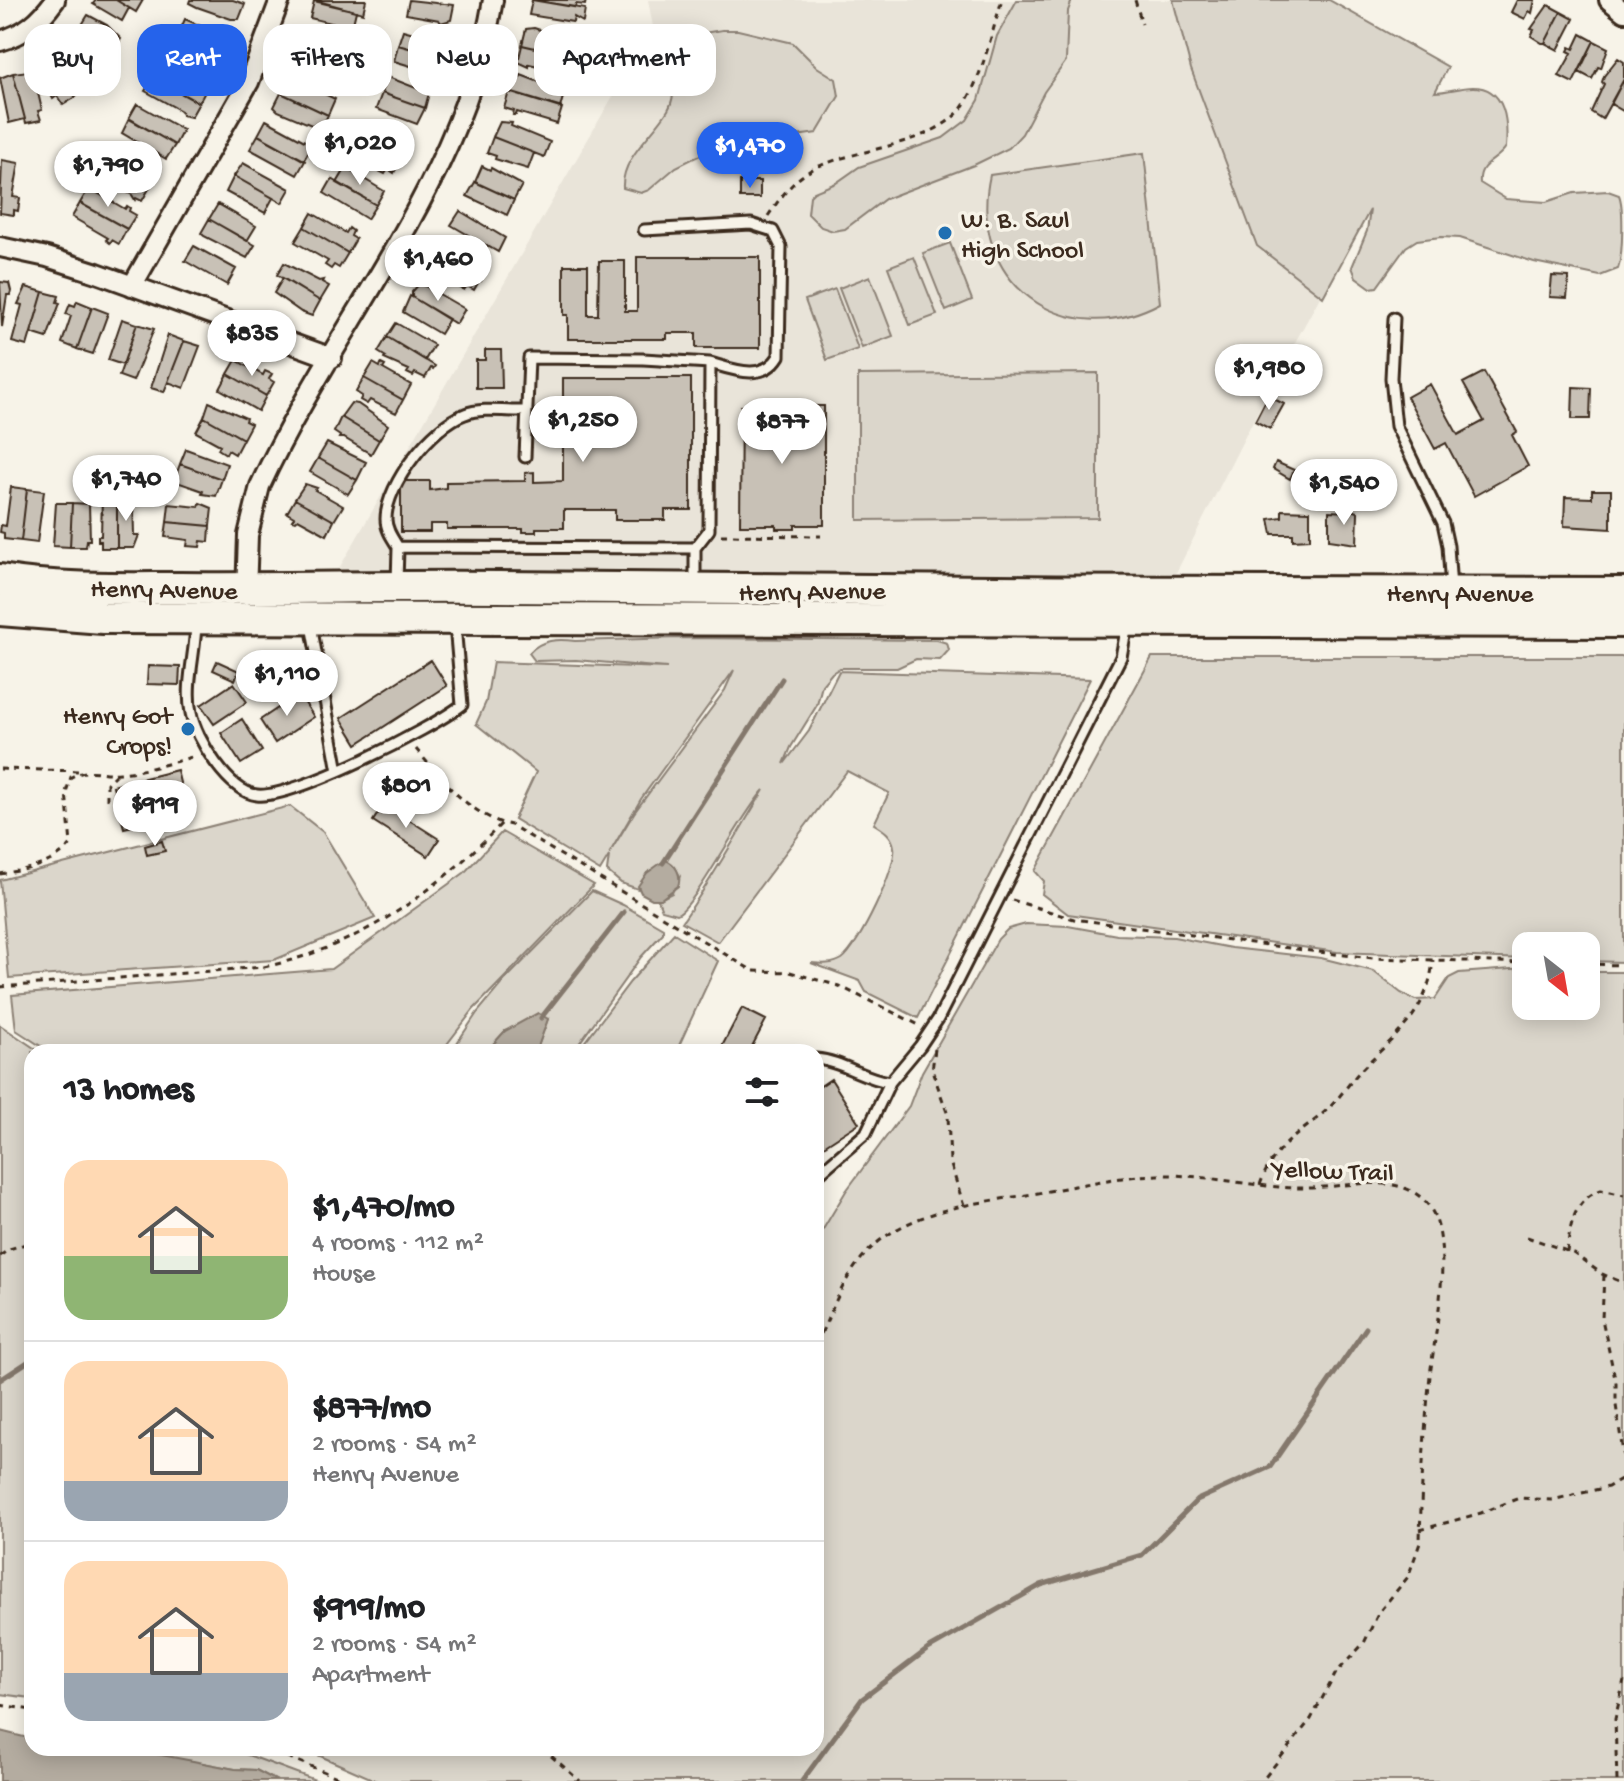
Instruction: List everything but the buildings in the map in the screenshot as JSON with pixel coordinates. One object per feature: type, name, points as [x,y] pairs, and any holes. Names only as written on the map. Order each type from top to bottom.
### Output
[{"type":"main road","name":"Henry Avenue","points":[[0,580],[246,604],[310,619],[455,619],[695,605]]},
{"type":"main road","name":"Henry Avenue","points":[[0,610],[88,617],[197,618],[246,604],[397,588],[695,605],[1127,606],[1624,622]]},
{"type":"main road","name":"Henry Avenue","points":[[1127,606],[1451,592],[1624,593]]},
{"type":"street","points":[[0,41],[25,32],[55,0]]},
{"type":"street","points":[[132,286],[249,82],[280,0]]},
{"type":"street","points":[[246,604],[248,535],[259,488],[446,154],[474,81],[493,0]]},
{"type":"street","points":[[1609,0],[1624,12]]},
{"type":"street","points":[[0,247],[65,262],[332,358]]},
{"type":"lane","points":[[525,457],[529,358],[710,363],[741,372],[758,373],[774,364],[779,356],[781,247],[773,231],[751,224],[644,230]]},
{"type":"lane","points":[[1394,318],[1391,378],[1396,426],[1443,523],[1451,592]]},
{"type":"lane","points":[[695,605],[695,548],[709,530],[710,363]]},
{"type":"lane","points":[[397,588],[398,547],[389,532],[386,518],[394,491],[438,429],[467,413],[527,411]]},
{"type":"lane","points":[[398,547],[695,548]]},
{"type":"lane","points":[[824,1169],[866,1133],[890,1082],[930,1031],[1121,657],[1127,606]]},
{"type":"lane","points":[[197,618],[189,697],[194,724],[210,752],[236,785],[256,795],[296,788],[338,771],[437,722],[462,705],[455,619]]},
{"type":"lane","points":[[310,619],[338,771]]},
{"type":"lane","points":[[824,1061],[890,1082]]},
{"type":"path","points":[[761,226],[792,185],[813,169],[928,132],[951,119],[965,103],[1002,0]]},
{"type":"path","points":[[1135,0],[1142,24]]},
{"type":"path","points":[[705,535],[821,536]]},
{"type":"path","points":[[405,737],[449,790],[481,815],[511,825],[753,971],[790,972],[839,986],[930,1031],[936,1043],[932,1070],[948,1115],[950,1162],[964,1206]]},
{"type":"path","points":[[0,769],[98,769],[116,774],[210,752]]},
{"type":"path","points":[[0,874],[45,863],[63,855],[71,844],[66,792],[71,777],[83,771]]},
{"type":"path","points":[[107,800],[107,783],[116,774]]},
{"type":"path","points":[[0,987],[264,967],[304,958],[342,944],[383,920],[464,863],[502,823]]},
{"type":"path","points":[[1001,895],[1074,919],[1353,956],[1512,963]]},
{"type":"path","points":[[1260,1185],[1266,1168],[1291,1137],[1332,1106],[1343,1089],[1417,1013],[1433,960]]},
{"type":"path","points":[[1600,964],[1624,965]]},
{"type":"path","name":"Yellow Trail","points":[[824,1326],[841,1287],[869,1251],[904,1226],[931,1214],[964,1206],[1158,1175],[1302,1188],[1382,1184],[1414,1193],[1431,1209],[1437,1223],[1441,1253],[1416,1560],[1408,1577],[1379,1612],[1364,1643],[1336,1673],[1311,1719],[1262,1781]]},
{"type":"path","points":[[1567,1252],[1571,1220],[1585,1199],[1601,1190],[1624,1195]]},
{"type":"path","points":[[1527,1237],[1586,1260],[1604,1275],[1624,1283]]},
{"type":"path","points":[[0,1256],[24,1244]]},
{"type":"path","points":[[1604,1275],[1602,1319],[1616,1383],[1624,1460]]},
{"type":"path","points":[[1420,1530],[1481,1513],[1519,1498],[1552,1500],[1608,1487],[1624,1477]]},
{"type":"path","points":[[1617,1781],[1615,1719],[1624,1681]]},
{"type":"path","points":[[0,1705],[24,1709]]},
{"type":"path","points":[[285,1756],[347,1781]]},
{"type":"path","points":[[551,1756],[580,1781]]},
{"type":"shaded area","name":"W. B. Saul High School","points":[[648,0],[1322,0],[1444,71],[1264,399],[1176,573],[337,572],[613,96],[716,96],[716,24],[652,24]]},
{"type":"shaded area","points":[[1017,0],[1072,0],[1068,11],[1066,61],[1044,92],[1022,134],[1009,148],[974,165],[885,199],[845,229],[833,231],[821,227],[808,214],[810,196],[814,192],[836,183],[859,167],[943,138],[967,120],[979,100],[997,36]]},
{"type":"shaded area","points":[[1173,0],[1329,0],[1448,67],[1435,92],[1473,87],[1492,93],[1503,108],[1506,147],[1485,166],[1480,183],[1506,199],[1546,202],[1574,193],[1608,191],[1619,195],[1622,231],[1618,269],[1600,276],[1534,262],[1460,238],[1441,237],[1417,240],[1406,247],[1377,287],[1371,288],[1356,277],[1352,267],[1367,231],[1370,210],[1323,297],[1257,246],[1191,69]]},
{"type":"shaded area","points":[[738,30],[793,43],[817,67],[836,79],[839,96],[817,133],[768,140],[734,151],[708,151],[676,167],[649,190],[641,193],[623,188],[627,167],[668,110],[672,96],[716,96],[716,31]]},
{"type":"shaded area","points":[[1144,153],[1160,303],[1124,317],[1090,320],[1058,313],[1030,298],[1008,276],[993,247],[987,213],[990,175]]},
{"type":"shaded area","points":[[950,243],[972,300],[946,311],[923,253]]},
{"type":"shaded area","points":[[914,257],[937,315],[910,325],[888,267]]},
{"type":"shaded area","points":[[870,276],[893,336],[862,348],[839,288]]},
{"type":"shaded area","points":[[835,289],[858,349],[827,360],[805,300]]},
{"type":"shaded area","points":[[1098,373],[1098,518],[858,520],[858,375]]},
{"type":"shaded area","points":[[679,638],[937,640],[947,643],[949,650],[940,660],[916,659],[897,668],[840,668],[832,673],[822,685],[817,705],[784,764],[809,731],[839,671],[1090,679],[918,1018],[866,992],[860,981],[811,963],[834,962],[849,952],[876,906],[894,857],[891,839],[874,824],[889,793],[847,771],[718,942],[682,922],[764,790],[695,895],[677,914],[662,910],[658,900],[672,893],[680,876],[675,867],[647,873],[638,889],[621,883],[607,871],[609,856],[600,871],[514,819],[536,772],[476,724],[486,702],[493,662],[667,668],[576,660],[535,661],[529,653],[550,641]],"holes":[[[734,670],[725,690],[634,813],[609,854],[641,799]]]},
{"type":"shaded area","points":[[1152,657],[1624,657],[1624,962],[1600,961],[1600,932],[1512,932],[1512,958],[1337,952],[1068,914],[1042,894],[1044,881],[1035,871]]},
{"type":"shaded area","points":[[290,806],[323,832],[375,918],[274,960],[9,978],[0,880]]},
{"type":"shaded area","points":[[502,832],[594,885],[474,1009],[447,1044],[38,1044],[16,1030],[12,995],[331,969],[464,873]]},
{"type":"shaded area","points":[[665,860],[677,870],[678,886],[661,899],[652,899],[641,893],[638,886],[647,873]]},
{"type":"shaded area","points":[[592,891],[663,928],[663,933],[641,957],[579,1044],[539,1044],[548,1019],[505,1031],[493,1044],[456,1044],[503,982]]},
{"type":"shaded area","points":[[1026,924],[1068,926],[1117,935],[1174,937],[1231,948],[1321,958],[1373,971],[1415,1000],[1435,999],[1449,978],[1459,973],[1512,969],[1512,1020],[1600,1020],[1600,972],[1624,972],[1624,1781],[377,1781],[320,1756],[824,1756],[824,1228],[846,1191],[909,1106],[922,1072],[998,939],[1008,929]]},
{"type":"shaded area","points":[[674,933],[718,961],[680,1044],[583,1044],[630,982]]},
{"type":"shaded area","points":[[538,1013],[548,1019],[539,1044],[493,1044],[505,1031]]},
{"type":"shaded area","points":[[0,1025],[28,1044],[24,1044],[24,1697],[0,1694]]},
{"type":"shaded area","points":[[0,1731],[24,1737],[24,1756],[167,1756],[256,1770],[277,1781],[0,1781]]},
{"type":"shaded area","points":[[162,1756],[251,1756],[318,1781],[277,1781],[256,1770]]},
{"type":"waterway","points":[[663,863],[782,679]]},
{"type":"waterway","points":[[541,1018],[624,912]]},
{"type":"waterway","points":[[824,1751],[862,1699],[928,1649],[1041,1585],[1142,1555],[1197,1500],[1270,1467],[1366,1328]]},
{"type":"waterway","points":[[0,1380],[24,1364]]},
{"type":"waterway","points":[[802,1781],[820,1756]]},
{"type":"place","name":"W. B. Saul High School","points":[[945,233]]},
{"type":"place","name":"Henry Got Crops!","points":[[188,729]]}]
